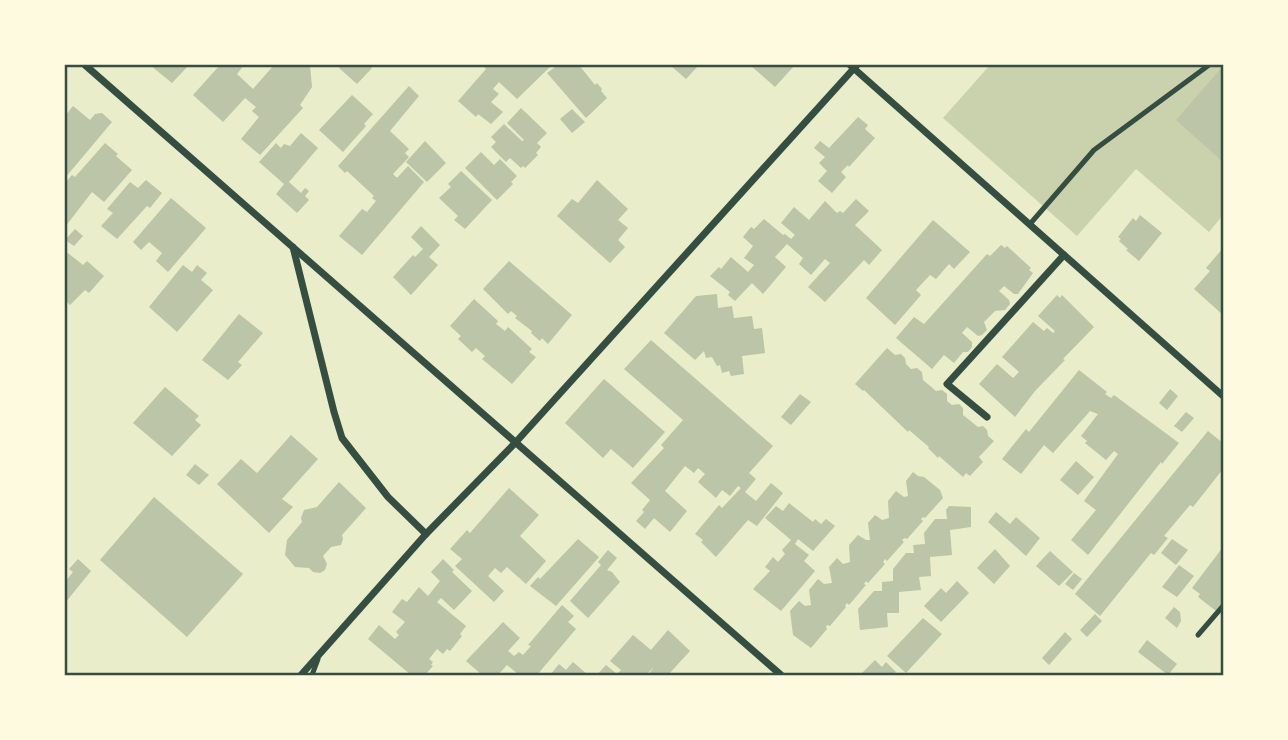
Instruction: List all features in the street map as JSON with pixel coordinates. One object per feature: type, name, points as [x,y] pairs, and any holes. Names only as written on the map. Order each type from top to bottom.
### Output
[{"type":"street","points":[[85,65],[781,675]]},
{"type":"street","points":[[301,675],[426,534],[516,442],[853,66],[1223,396]]},
{"type":"street","points":[[293,246],[342,438],[388,497],[426,534]]},
{"type":"street","points":[[987,417],[947,384],[1064,255]]},
{"type":"lane","points":[[1030,224],[1094,150],[1209,65]]},
{"type":"lane","points":[[1198,635],[1223,606]]},
{"type":"lane","points":[[312,675],[320,652]]},
{"type":"green space","points":[[990,65],[1223,65],[1223,215],[1209,232],[1136,169],[1077,236],[943,118]]},
{"type":"building","points":[[150,65],[189,65],[172,83]]},
{"type":"building","points":[[220,65],[244,65],[237,74],[253,89],[274,65],[310,65],[312,87],[300,105],[303,108],[260,155],[241,139],[259,117],[252,111],[256,107],[245,98],[223,122],[193,95]]},
{"type":"building","points":[[341,65],[369,65],[372,68],[357,84],[339,68]]},
{"type":"building","points":[[482,65],[552,65],[517,99],[499,82],[493,89],[499,94],[491,102],[503,112],[491,124],[478,114],[476,117],[458,101],[486,69]]},
{"type":"building","points":[[558,65],[579,65],[607,98],[586,118],[547,73]]},
{"type":"building","points":[[670,65],[699,65],[686,79]]},
{"type":"building","points":[[750,65],[795,65],[775,87]]},
{"type":"building","points":[[1223,66],[1223,162],[1176,120]]},
{"type":"building","points":[[409,86],[419,96],[390,131],[409,149],[405,153],[409,157],[393,174],[397,178],[408,166],[424,182],[362,255],[339,236],[362,209],[367,212],[376,201],[347,171],[345,173],[338,166]]},
{"type":"building","points":[[352,95],[373,114],[343,152],[319,130]]},
{"type":"building","points":[[73,106],[90,120],[95,114],[102,113],[112,122],[65,178],[65,116]]},
{"type":"building","points":[[521,108],[547,133],[537,143],[541,147],[536,153],[538,155],[525,168],[521,168],[510,158],[506,162],[491,147],[496,142],[491,137],[504,124],[524,140],[507,123]]},
{"type":"building","points":[[572,109],[585,122],[572,133],[560,119]]},
{"type":"building","points":[[858,117],[868,125],[865,129],[875,138],[849,167],[848,165],[841,172],[846,177],[832,193],[818,181],[827,171],[819,163],[825,157],[814,148],[820,141],[829,148]]},
{"type":"building","points":[[301,133],[318,148],[289,182],[301,193],[305,188],[309,191],[305,196],[309,200],[297,213],[276,194],[284,184],[259,162],[276,143],[281,148],[284,144],[290,146]]},
{"type":"building","points":[[425,141],[446,163],[427,182],[406,162]]},
{"type":"building","points":[[105,143],[132,170],[104,202],[92,192],[65,227],[65,183],[72,175],[75,177]]},
{"type":"building","points":[[481,152],[494,165],[500,159],[517,176],[497,200],[465,168]]},
{"type":"building","points":[[461,171],[492,200],[465,229],[454,220],[458,216],[439,198],[451,187],[448,184]]},
{"type":"building","points":[[146,180],[162,193],[117,239],[101,226],[113,213],[107,209],[130,182],[138,188]]},
{"type":"building","points":[[597,180],[628,209],[618,220],[628,228],[618,240],[625,247],[610,263],[557,216],[572,199],[578,203]]},
{"type":"building","points":[[171,198],[206,228],[168,272],[156,261],[162,253],[149,242],[141,250],[133,242]]},
{"type":"building","points":[[856,199],[869,211],[855,225],[882,250],[869,265],[864,260],[825,302],[808,287],[830,263],[825,259],[811,275],[799,264],[803,258],[787,244],[775,257],[786,267],[763,294],[752,283],[735,301],[728,295],[730,292],[710,276],[719,267],[721,269],[731,257],[748,272],[754,265],[744,258],[753,246],[743,237],[751,227],[754,229],[764,219],[791,239],[795,235],[781,223],[794,207],[809,220],[825,201],[837,213],[843,213]]},
{"type":"building","points":[[1140,215],[1162,233],[1139,261],[1126,250],[1128,249],[1118,237],[1133,218],[1136,221]]},
{"type":"building","points":[[933,220],[970,252],[954,269],[949,264],[936,279],[930,275],[916,290],[921,295],[895,325],[866,298]]},
{"type":"building","points":[[421,226],[440,245],[429,257],[438,265],[411,295],[393,277],[413,255],[415,257],[423,249],[411,237]]},
{"type":"building","points":[[75,229],[83,236],[74,246],[65,240]]},
{"type":"building","points":[[1001,245],[1005,248],[1007,246],[1033,273],[1018,294],[1004,286],[999,291],[1010,304],[1005,310],[995,311],[984,322],[987,330],[982,335],[978,336],[967,327],[962,333],[972,342],[968,352],[963,352],[954,363],[944,355],[932,369],[896,338],[914,317],[924,324],[987,254],[990,256]]},
{"type":"building","points":[[1223,248],[1223,315],[1194,289],[1210,271],[1206,268]]},
{"type":"building","points":[[68,253],[83,265],[87,261],[104,276],[89,293],[85,290],[70,305],[65,300],[65,257]]},
{"type":"building","points":[[509,261],[572,315],[548,344],[531,333],[511,311],[508,314],[483,289]]},
{"type":"building","points":[[183,265],[192,272],[197,265],[207,273],[201,280],[213,290],[177,332],[149,307]]},
{"type":"building","points":[[717,294],[718,308],[732,306],[734,318],[752,316],[754,329],[762,328],[765,353],[742,356],[744,374],[731,376],[729,371],[722,373],[720,365],[717,366],[712,357],[706,358],[704,351],[695,360],[664,333],[696,296]]},
{"type":"building","points":[[1057,295],[1060,298],[1062,295],[1094,327],[1063,359],[1065,360],[1035,391],[1015,417],[979,384],[997,364],[1013,378],[1019,372],[1002,357],[1033,322],[1044,331],[1047,328],[1053,333],[1055,331],[1038,316]]},
{"type":"building","points":[[474,299],[498,321],[496,324],[505,331],[508,327],[532,349],[529,352],[536,357],[512,384],[482,359],[485,356],[476,348],[472,352],[458,339],[461,336],[450,326]]},
{"type":"building","points":[[239,314],[263,333],[238,362],[242,365],[228,380],[202,360]]},
{"type":"building","points":[[651,340],[773,446],[749,473],[756,479],[745,492],[756,501],[771,483],[783,493],[757,526],[748,520],[716,557],[695,534],[719,505],[722,508],[741,488],[738,486],[730,496],[722,490],[716,498],[698,482],[705,474],[698,468],[694,473],[685,466],[665,491],[687,511],[670,532],[654,518],[645,529],[636,521],[650,500],[631,483],[664,448],[661,445],[683,420],[624,369]]},
{"type":"building","points":[[887,348],[895,355],[901,354],[911,369],[917,368],[922,372],[923,380],[936,391],[942,390],[947,394],[947,401],[952,405],[959,404],[963,408],[963,415],[978,427],[983,426],[987,430],[988,436],[994,441],[979,457],[983,462],[970,476],[966,473],[963,477],[939,456],[938,458],[929,447],[909,430],[908,432],[855,384]]},
{"type":"building","points":[[1079,370],[1107,392],[1105,394],[1111,398],[1114,395],[1179,443],[1088,555],[1071,540],[1096,510],[1084,501],[1118,454],[1114,451],[1106,460],[1085,443],[1087,441],[1081,436],[1098,414],[1090,411],[1053,453],[1044,445],[1021,474],[1002,459],[1026,429],[1029,432]]},
{"type":"building","points":[[604,379],[665,432],[633,468],[611,449],[603,458],[565,423]]},
{"type":"building","points":[[165,387],[199,416],[195,420],[201,425],[172,456],[133,423]]},
{"type":"building","points":[[1170,389],[1178,396],[1167,410],[1159,403]]},
{"type":"building","points":[[800,394],[811,402],[791,425],[781,417]]},
{"type":"building","points":[[1186,412],[1194,418],[1182,432],[1174,426]]},
{"type":"building","points":[[1208,431],[1223,443],[1223,469],[1193,507],[1190,505],[1164,536],[1168,538],[1154,555],[1151,553],[1100,616],[1075,594]]},
{"type":"building","points":[[291,435],[318,459],[282,499],[293,507],[269,533],[217,484],[241,459],[257,473]]},
{"type":"building","points":[[1076,461],[1094,477],[1078,495],[1060,480]]},
{"type":"building","points":[[195,464],[209,475],[199,485],[186,475]]},
{"type":"building","points":[[913,472],[940,490],[943,498],[921,519],[923,521],[907,539],[902,540],[904,542],[887,561],[885,559],[885,564],[868,583],[866,581],[866,585],[849,605],[847,603],[830,626],[827,625],[827,629],[811,648],[793,635],[790,611],[799,601],[805,606],[811,605],[809,590],[818,579],[824,584],[832,583],[829,567],[837,558],[843,564],[850,562],[849,545],[858,535],[870,540],[868,523],[875,515],[882,520],[889,518],[888,501],[896,491],[904,497],[908,496],[906,481]]},
{"type":"building","points":[[339,482],[366,508],[342,535],[341,545],[331,547],[323,556],[327,564],[325,570],[320,573],[309,568],[295,567],[285,555],[287,540],[302,522],[304,510],[317,507]]},
{"type":"building","points":[[509,488],[539,515],[520,536],[546,561],[526,584],[507,567],[501,573],[495,568],[488,576],[504,591],[494,602],[455,566],[462,559],[450,549],[467,530],[470,533]]},
{"type":"building","points":[[154,497],[243,574],[187,637],[100,560]]},
{"type":"building","points":[[789,503],[813,522],[815,519],[821,524],[826,519],[835,526],[813,551],[798,539],[795,544],[809,555],[804,561],[815,571],[781,611],[753,589],[770,571],[765,567],[773,557],[778,562],[785,554],[782,550],[791,540],[765,518],[776,506],[783,511]]},
{"type":"building","points":[[949,506],[971,507],[971,527],[950,530],[952,555],[930,557],[931,576],[919,577],[921,590],[899,592],[899,613],[887,613],[888,627],[860,630],[858,609],[874,591],[882,591],[882,582],[893,581],[893,569],[906,553],[914,553],[913,545],[925,544],[924,533],[935,519],[947,519],[946,510]]},
{"type":"building","points":[[996,512],[1010,524],[1016,517],[1040,538],[1026,556],[988,522]]},
{"type":"building","points":[[578,539],[599,557],[556,606],[530,586]]},
{"type":"building","points":[[1172,539],[1188,550],[1176,565],[1161,553]]},
{"type":"building","points":[[1223,547],[1223,602],[1216,611],[1198,597],[1200,594],[1192,588]]},
{"type":"building","points":[[995,549],[1010,566],[994,584],[977,568]]},
{"type":"building","points":[[608,550],[617,558],[607,570],[620,582],[588,618],[570,601],[601,565],[598,562]]},
{"type":"building","points":[[1050,551],[1073,572],[1059,586],[1036,566]]},
{"type":"building","points":[[78,559],[91,571],[65,603],[65,582],[73,572],[69,569]]},
{"type":"building","points":[[443,559],[472,591],[454,610],[441,598],[437,602],[466,626],[450,651],[447,649],[443,654],[437,649],[429,659],[433,666],[425,675],[411,675],[368,639],[379,625],[395,639],[399,635],[396,632],[405,622],[392,612],[402,599],[407,602],[419,587],[428,596],[440,581],[431,572]]},
{"type":"building","points":[[1179,565],[1194,576],[1177,597],[1162,587]]},
{"type":"building","points":[[1074,573],[1082,579],[1073,590],[1065,584]]},
{"type":"building","points":[[957,581],[969,593],[941,622],[924,606],[941,588],[946,593]]},
{"type":"building","points":[[562,605],[574,616],[568,622],[576,629],[537,675],[519,675],[507,665],[498,675],[482,675],[466,661],[503,622],[520,638],[508,651],[514,656],[519,652],[523,655],[531,646],[528,645]]},
{"type":"building","points":[[1174,607],[1180,612],[1181,621],[1177,628],[1165,618]]},
{"type":"building","points":[[1095,614],[1102,621],[1087,637],[1080,630]]},
{"type":"building","points":[[923,618],[942,634],[906,673],[887,656]]},
{"type":"building","points":[[668,630],[690,651],[668,675],[648,675],[654,667],[646,675],[597,675],[606,665],[617,674],[621,670],[610,661],[633,635],[651,650]]},
{"type":"building","points":[[1065,632],[1072,639],[1049,665],[1042,658]]},
{"type":"building","points":[[1147,640],[1177,664],[1168,675],[1138,652]]},
{"type":"building","points":[[875,660],[882,667],[886,662],[896,672],[893,675],[860,675]]},
{"type":"building","points":[[573,662],[588,675],[550,675],[559,664],[566,670]]}]
